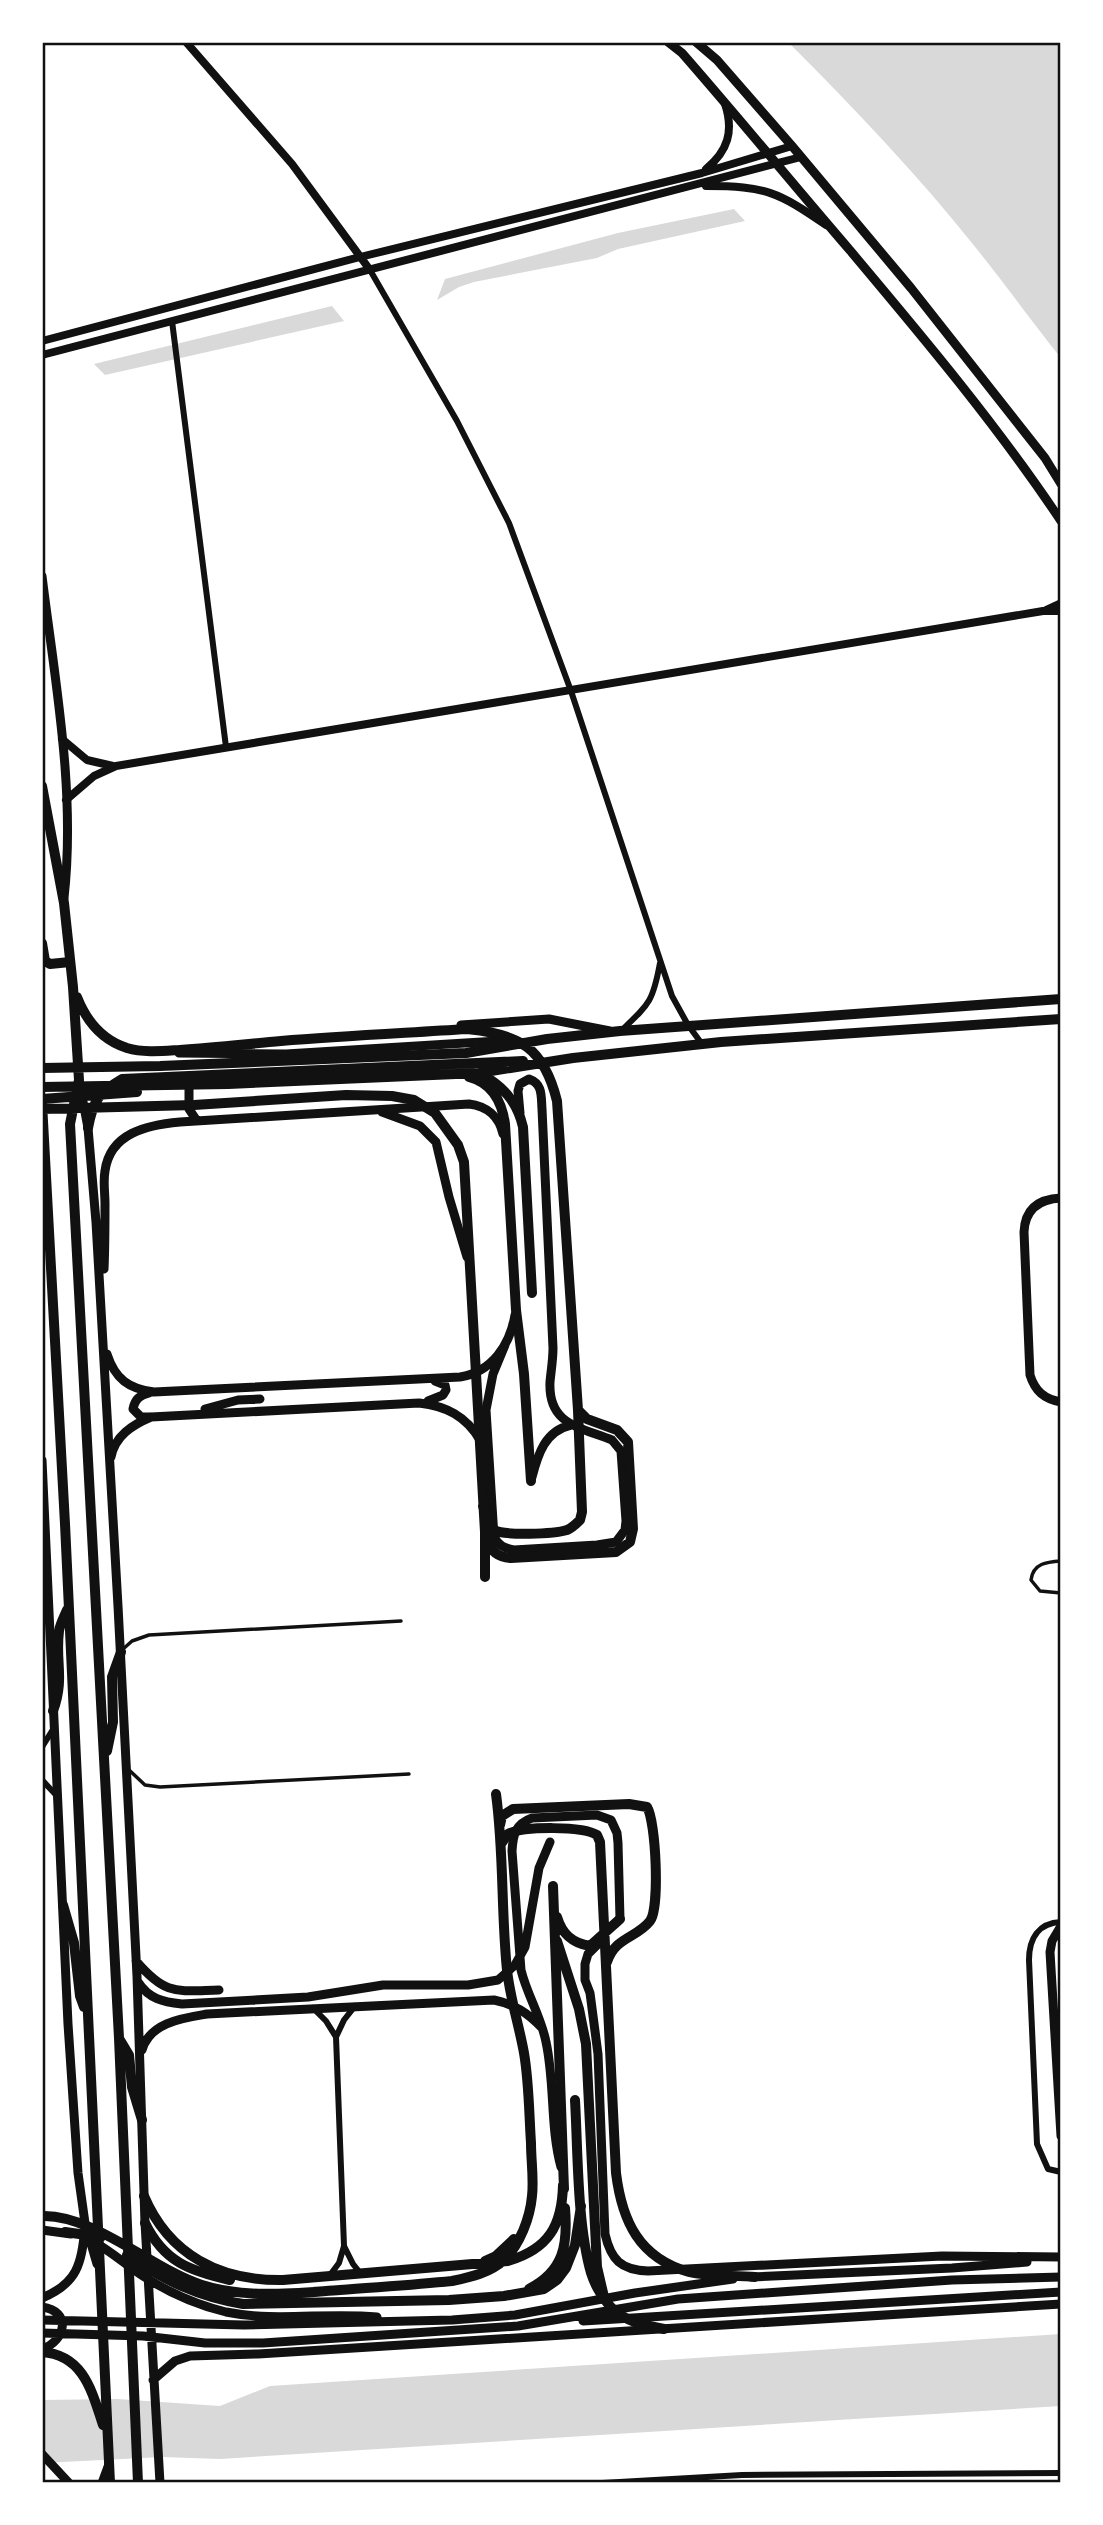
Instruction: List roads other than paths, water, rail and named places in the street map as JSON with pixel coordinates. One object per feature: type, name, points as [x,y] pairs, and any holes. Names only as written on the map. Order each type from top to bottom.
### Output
[{"type":"main road","points":[[668,42],[681,53],[770,153],[1019,458],[1061,521]]},
{"type":"main road","points":[[696,42],[717,60],[911,288],[1045,458],[1061,484]]},
{"type":"main road","points":[[42,576],[62,738],[68,867],[64,903]]},
{"type":"main road","points":[[42,786],[64,903],[79,1080],[88,1128],[101,1313],[121,1652],[137,1980],[145,2223],[160,2483]]},
{"type":"main road","points":[[42,943],[45,961],[50,964],[70,962]]},
{"type":"main road","points":[[72,987],[88,1021],[116,1044],[135,1050],[286,1054],[562,1037],[688,1025],[1061,999]]},
{"type":"main road","points":[[135,1050],[549,1019],[618,1031]]},
{"type":"main road","points":[[42,1087],[228,1084],[451,1075],[702,1044],[1061,1019]]},
{"type":"main road","points":[[191,1070],[209,1052],[281,1041],[467,1029],[488,1031],[522,1043],[544,1064],[556,1101],[578,1410],[582,1512],[575,1525],[557,1532],[496,1532],[486,1522],[483,1506]]},
{"type":"main road","points":[[42,1068],[160,1066],[466,1053],[562,1037]]},
{"type":"main road","points":[[88,1128],[96,1100],[106,1088],[122,1079],[573,1058]]},
{"type":"main road","points":[[479,1073],[506,1091],[520,1115]]},
{"type":"main road","points":[[451,1075],[477,1079],[490,1088],[499,1100],[505,1124],[516,1310],[524,1374],[531,1481]]},
{"type":"main road","points":[[516,1310],[513,1327],[489,1391],[486,1410],[494,1537],[497,1544],[514,1550],[616,1542],[625,1530],[626,1521],[621,1451],[612,1440],[565,1422],[555,1411],[550,1393],[553,1348],[543,1122],[540,1086],[529,1079],[520,1084],[518,1091],[523,1127],[531,1293]]},
{"type":"main road","points":[[79,1080],[70,1124],[119,2038],[138,2483]]},
{"type":"main road","points":[[190,1081],[189,1109],[197,1121]]},
{"type":"main road","points":[[110,2483],[69,1606],[42,1101],[228,1084]]},
{"type":"main road","points":[[42,1109],[194,1105],[359,1095],[414,1100],[435,1113],[458,1146],[464,1163],[485,1532],[485,1577]]},
{"type":"main road","points":[[101,1313],[106,1236],[104,1172],[112,1151],[124,1138],[137,1130],[157,1124],[197,1121],[480,1105],[498,1121],[506,1149]]},
{"type":"main road","points":[[377,1110],[420,1126],[436,1142],[470,1266]]},
{"type":"main road","points":[[1061,1198],[1045,1200],[1030,1210],[1024,1223],[1030,1375],[1037,1391],[1061,1402]]},
{"type":"main road","points":[[102,1339],[110,1364],[123,1382],[133,1388],[154,1392],[471,1376],[493,1361],[505,1345]]},
{"type":"main road","points":[[154,1392],[138,1397],[135,1401],[133,1409],[141,1417],[419,1403],[436,1400],[446,1390],[439,1381],[424,1379]]},
{"type":"main road","points":[[180,1414],[260,1399]]},
{"type":"main road","points":[[419,1403],[447,1408],[457,1415],[474,1429],[489,1459]]},
{"type":"main road","points":[[485,1532],[494,1552],[501,1557],[511,1558],[615,1552],[630,1542],[633,1529],[628,1442],[617,1430],[587,1419],[578,1410]]},
{"type":"main road","points":[[109,1469],[112,1451],[119,1438],[136,1423],[155,1417]]},
{"type":"main road","points":[[531,1481],[542,1447],[549,1437],[555,1431],[573,1425]]},
{"type":"main road","points":[[42,1460],[44,1552],[78,2173],[85,2223],[100,2273]]},
{"type":"main road","points":[[53,1711],[60,1693],[61,1681],[59,1634],[69,1606]]},
{"type":"main road","points":[[104,1762],[113,1722],[112,1677],[121,1652]]},
{"type":"main road","points":[[42,2216],[76,2222],[203,2286],[266,2294],[426,2284],[472,2277],[491,2270],[512,2251],[528,2218],[532,2196],[527,2070],[510,1996],[496,1794]]},
{"type":"main road","points":[[500,1825],[502,1816],[513,1809],[629,1804],[647,1807],[652,1822],[655,1911],[647,1925],[615,1947],[606,1966]]},
{"type":"main road","points":[[144,2196],[153,2217],[171,2239],[213,2268],[245,2278],[266,2280],[329,2277],[508,2261],[520,2258],[540,2245],[554,2229],[562,2212],[563,2180],[558,2157],[547,2044],[534,2004],[524,1985],[512,1851],[517,1827],[522,1821],[531,1818],[597,1815],[611,1820],[617,1833],[620,1919],[589,1954],[585,1964],[585,1980],[590,1993],[597,2054],[605,2234],[608,2247],[624,2267],[648,2271],[942,2256],[1060,2257]]},
{"type":"main road","points":[[500,1851],[502,1840],[514,1831],[583,1829],[597,1835],[600,1842],[617,2173],[623,2210],[640,2243],[666,2263],[690,2272],[755,2277]]},
{"type":"main road","points":[[137,1980],[150,1996],[182,2004],[308,1997],[383,1985],[468,1985],[498,1980],[515,1965],[525,1947],[539,1868],[550,1842]]},
{"type":"main road","points":[[516,2295],[532,2288],[551,2273],[565,2250],[553,1886],[557,1920],[570,1939],[590,1946],[620,1919]]},
{"type":"main road","points":[[64,1905],[78,1964],[80,1996],[88,2019]]},
{"type":"main road","points":[[1061,1924],[1052,1941],[1050,1952],[1061,2136]]},
{"type":"main road","points":[[554,1934],[579,2009],[586,2044],[597,2267],[604,2297]]},
{"type":"main road","points":[[136,1961],[156,1982],[166,1988],[178,1991],[219,1990]]},
{"type":"main road","points":[[140,2062],[145,2041],[166,2024],[208,2014],[494,2000],[518,2008],[543,2030]]},
{"type":"main road","points":[[119,2038],[129,2055],[132,2087],[142,2120]]},
{"type":"main road","points":[[575,2099],[581,2206],[591,2273],[596,2286],[612,2308],[626,2319],[664,2329]]},
{"type":"main road","points":[[42,2230],[107,2237],[122,2252],[160,2276],[216,2300],[281,2305],[449,2300],[516,2295],[544,2289],[557,2280],[566,2268],[575,2245],[581,2206]]},
{"type":"main road","points":[[145,2223],[154,2241],[172,2259],[209,2275],[239,2282],[279,2283],[466,2268],[496,2256],[512,2241],[528,2218]]},
{"type":"main road","points":[[42,2298],[66,2284],[81,2262],[85,2223]]},
{"type":"main road","points":[[65,2232],[107,2249],[160,2286],[228,2312],[265,2315],[346,2314],[416,2321]]},
{"type":"main road","points":[[42,2320],[244,2325],[416,2321],[515,2315],[635,2292],[755,2277],[952,2268],[1060,2257]]},
{"type":"main road","points":[[518,2326],[678,2299],[952,2280],[1061,2277]]},
{"type":"main road","points":[[42,2333],[143,2336],[205,2343],[263,2343],[1061,2292]]},
{"type":"main road","points":[[153,2383],[175,2361],[190,2356],[1061,2304]]},
{"type":"main road","points":[[42,2308],[53,2309],[60,2314],[62,2332],[58,2340],[42,2351]]},
{"type":"main road","points":[[42,2351],[66,2359],[85,2376],[108,2439]]},
{"type":"main road","points":[[42,2454],[69,2483]]},
{"type":"main road","points":[[102,2483],[109,2463]]},
{"type":"street","points":[[186,42],[292,164],[331,215],[370,270],[457,421],[509,523],[571,691],[672,996],[702,1044]]},
{"type":"street","points":[[702,173],[717,160],[730,134],[730,119],[724,101]]},
{"type":"street","points":[[42,341],[360,257],[702,173],[792,146]]},
{"type":"street","points":[[42,355],[801,157]]},
{"type":"street","points":[[692,187],[735,186],[762,189],[783,196],[832,230]]},
{"type":"street","points":[[172,321],[226,747]]},
{"type":"street","points":[[1043,611],[1061,603]]},
{"type":"street","points":[[66,800],[94,776],[117,766],[1043,611],[1061,611]]},
{"type":"street","points":[[62,738],[87,760],[117,766]]},
{"type":"street","points":[[618,1031],[641,1011],[654,994],[660,961]]},
{"type":"street","points":[[42,1747],[49,1739],[54,1726]]},
{"type":"street","points":[[42,1780],[58,1797]]},
{"type":"street","points":[[1061,1924],[1046,1925],[1035,1934],[1028,1960],[1037,2144],[1048,2169],[1061,2172]]},
{"type":"street","points":[[329,2277],[339,2263],[344,2246],[336,2037],[355,2006]]},
{"type":"street","points":[[312,2008],[326,2021],[336,2037]]},
{"type":"street","points":[[344,2246],[361,2274]]},
{"type":"street","points":[[603,2483],[742,2475],[1061,2473]]},
{"type":"lane","points":[[1061,1561],[1036,1567],[1031,1580],[1040,1591],[1061,1593]]},
{"type":"lane","points":[[121,1652],[132,1641],[149,1635],[401,1621]]},
{"type":"lane","points":[[125,1765],[145,1785],[160,1787],[409,1774]]}]
